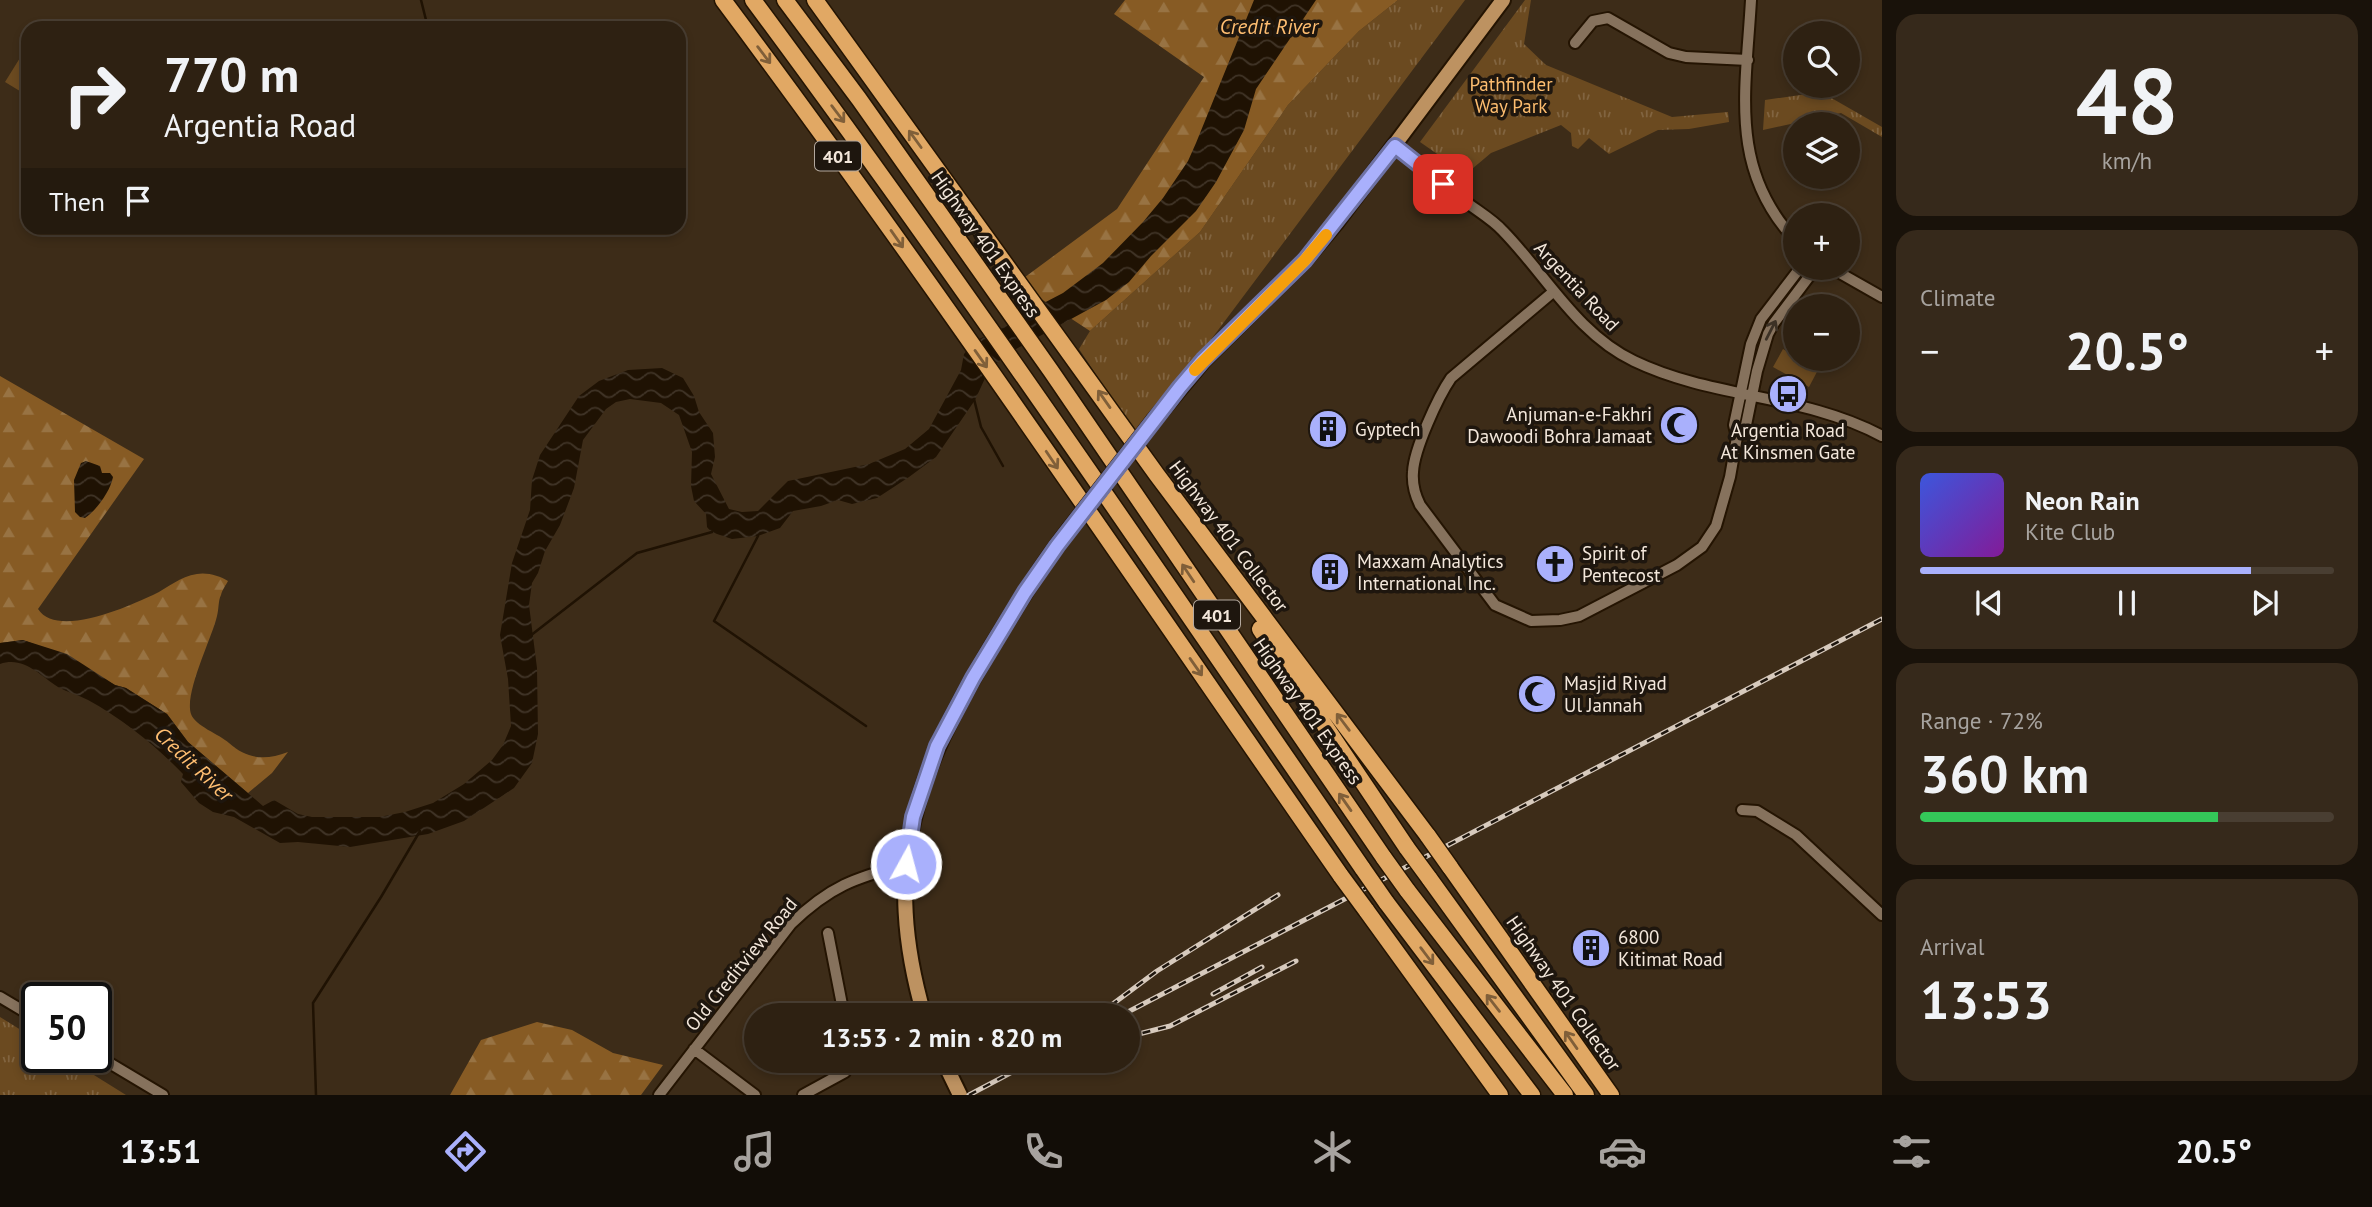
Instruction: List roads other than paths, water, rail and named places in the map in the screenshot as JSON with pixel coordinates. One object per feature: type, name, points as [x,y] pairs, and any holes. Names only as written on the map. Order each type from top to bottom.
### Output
[{"type":"highway","name":"401","points":[[723,0],[807,112],[1341,876],[1500,1095]]},
{"type":"highway","name":"401","points":[[753,0],[854,136],[1031,385],[1363,869],[1532,1095]]},
{"type":"highway","name":"Highway 401 Express","points":[[785,0],[859,99],[1051,372],[1384,858],[1565,1095]]},
{"type":"highway","name":"Highway 401 Collector","points":[[815,0],[1079,363],[1157,475],[1428,836],[1612,1095]]},
{"type":"highway","points":[[1157,475],[1408,848],[1586,1095]]},
{"type":"main road","points":[[920,1003],[908,951],[905,917],[906,864],[913,817],[937,746],[973,678],[1025,592],[1068,531],[1154,420],[1203,360],[1305,260],[1395,146],[1503,0]]},
{"type":"main road","points":[[949,1073],[960,1095]]},
{"type":"street","points":[[1751,0],[1745,128],[1752,169],[1767,202],[1783,224]]},
{"type":"street","points":[[1576,43],[1593,21],[1608,18],[1669,54],[1748,60]]},
{"type":"street","name":"Argentia Road","points":[[1395,146],[1503,230],[1553,292],[1605,343],[1632,360],[1668,376],[1806,406],[1844,418],[1882,436]]},
{"type":"street","points":[[1553,292],[1451,379],[1442,392],[1413,467],[1413,484],[1420,505],[1473,578],[1495,605],[1531,621],[1579,616],[1677,565],[1702,547],[1716,526],[1730,477],[1737,437],[1734,425],[1751,344],[1761,319],[1791,280]]},
{"type":"street","points":[[1737,437],[1745,430],[1768,334],[1806,280]]},
{"type":"street","points":[[1852,280],[1882,297]]},
{"type":"street","points":[[1742,810],[1757,811],[1796,835],[1882,915]]},
{"type":"street","name":"Old Creditview Road","points":[[659,1095],[791,924],[811,904],[853,880],[906,864]]},
{"type":"street","points":[[828,933],[842,1003]]},
{"type":"street","points":[[0,997],[21,1009]]},
{"type":"street","points":[[694,1049],[755,1095]]},
{"type":"street","points":[[112,1065],[163,1095]]},
{"type":"street","points":[[803,1095],[843,1073]]},
{"type":"water","name":"Credit River","points":[[1254,0],[1316,0],[1256,89],[1244,130],[1216,182],[1196,211],[1129,282],[1106,300],[1005,355],[987,374],[975,400],[936,457],[877,498],[852,504],[838,500],[793,511],[780,528],[758,536],[732,539],[711,532],[707,527],[706,514],[694,501],[691,486],[692,452],[679,415],[661,403],[630,399],[616,402],[606,409],[583,440],[574,488],[560,525],[545,551],[532,583],[529,605],[537,668],[538,734],[532,763],[514,788],[464,821],[428,834],[350,847],[280,843],[234,817],[213,812],[199,803],[181,782],[183,774],[150,743],[114,716],[88,700],[58,687],[24,665],[9,662],[0,664],[0,643],[23,640],[67,654],[167,714],[188,742],[263,806],[274,800],[298,814],[312,817],[379,817],[433,803],[464,784],[492,760],[503,745],[511,726],[508,679],[500,635],[512,563],[530,510],[532,480],[540,455],[579,396],[599,381],[628,370],[662,368],[683,378],[694,396],[699,412],[713,433],[715,457],[711,474],[729,509],[742,512],[758,511],[788,481],[869,464],[905,449],[929,429],[961,370],[964,354],[975,341],[1004,327],[1030,307],[1038,306],[1063,293],[1103,263],[1163,198],[1188,161]]},
{"type":"water","points":[[86,461],[100,466],[102,473],[110,473],[113,477],[102,500],[85,518],[75,512],[74,480],[81,463]]},
{"type":"waterway","points":[[421,0],[427,21]]},
{"type":"waterway","points":[[974,399],[981,427],[1003,466]]},
{"type":"waterway","name":"Credit River","points":[[530,636],[637,553],[712,532]]},
{"type":"waterway","points":[[758,536],[714,621],[866,726]]},
{"type":"waterway","points":[[316,1095],[313,1003],[420,831]]},
{"type":"railway","points":[[1140,1006],[1882,619]]},
{"type":"railway","points":[[1114,1003],[1157,971],[1278,895]]},
{"type":"railway","points":[[1140,1034],[1170,1026],[1296,961]]},
{"type":"railway","points":[[1213,994],[1262,967]]},
{"type":"railway","points":[[969,1095],[1010,1073]]},
{"type":"place","name":"Argentia Road At Kinsmen Gate","points":[[1788,394]]},
{"type":"place","name":"Anjuman-e-Fakhri Dawoodi Bohra Jamaat","points":[[1679,425]]},
{"type":"place","name":"Gyptech","points":[[1328,429]]},
{"type":"place","name":"Spirit of Pentecost","points":[[1555,564]]},
{"type":"place","name":"Maxxam Analytics International Inc.","points":[[1330,572]]},
{"type":"place","name":"Masjid Riyad Ul Jannah","points":[[1537,694]]},
{"type":"place","name":"6800 Kitimat Road","points":[[1591,948]]},
{"type":"park label","name":"Pathfinder Way Park","points":[[1511,95]]}]
